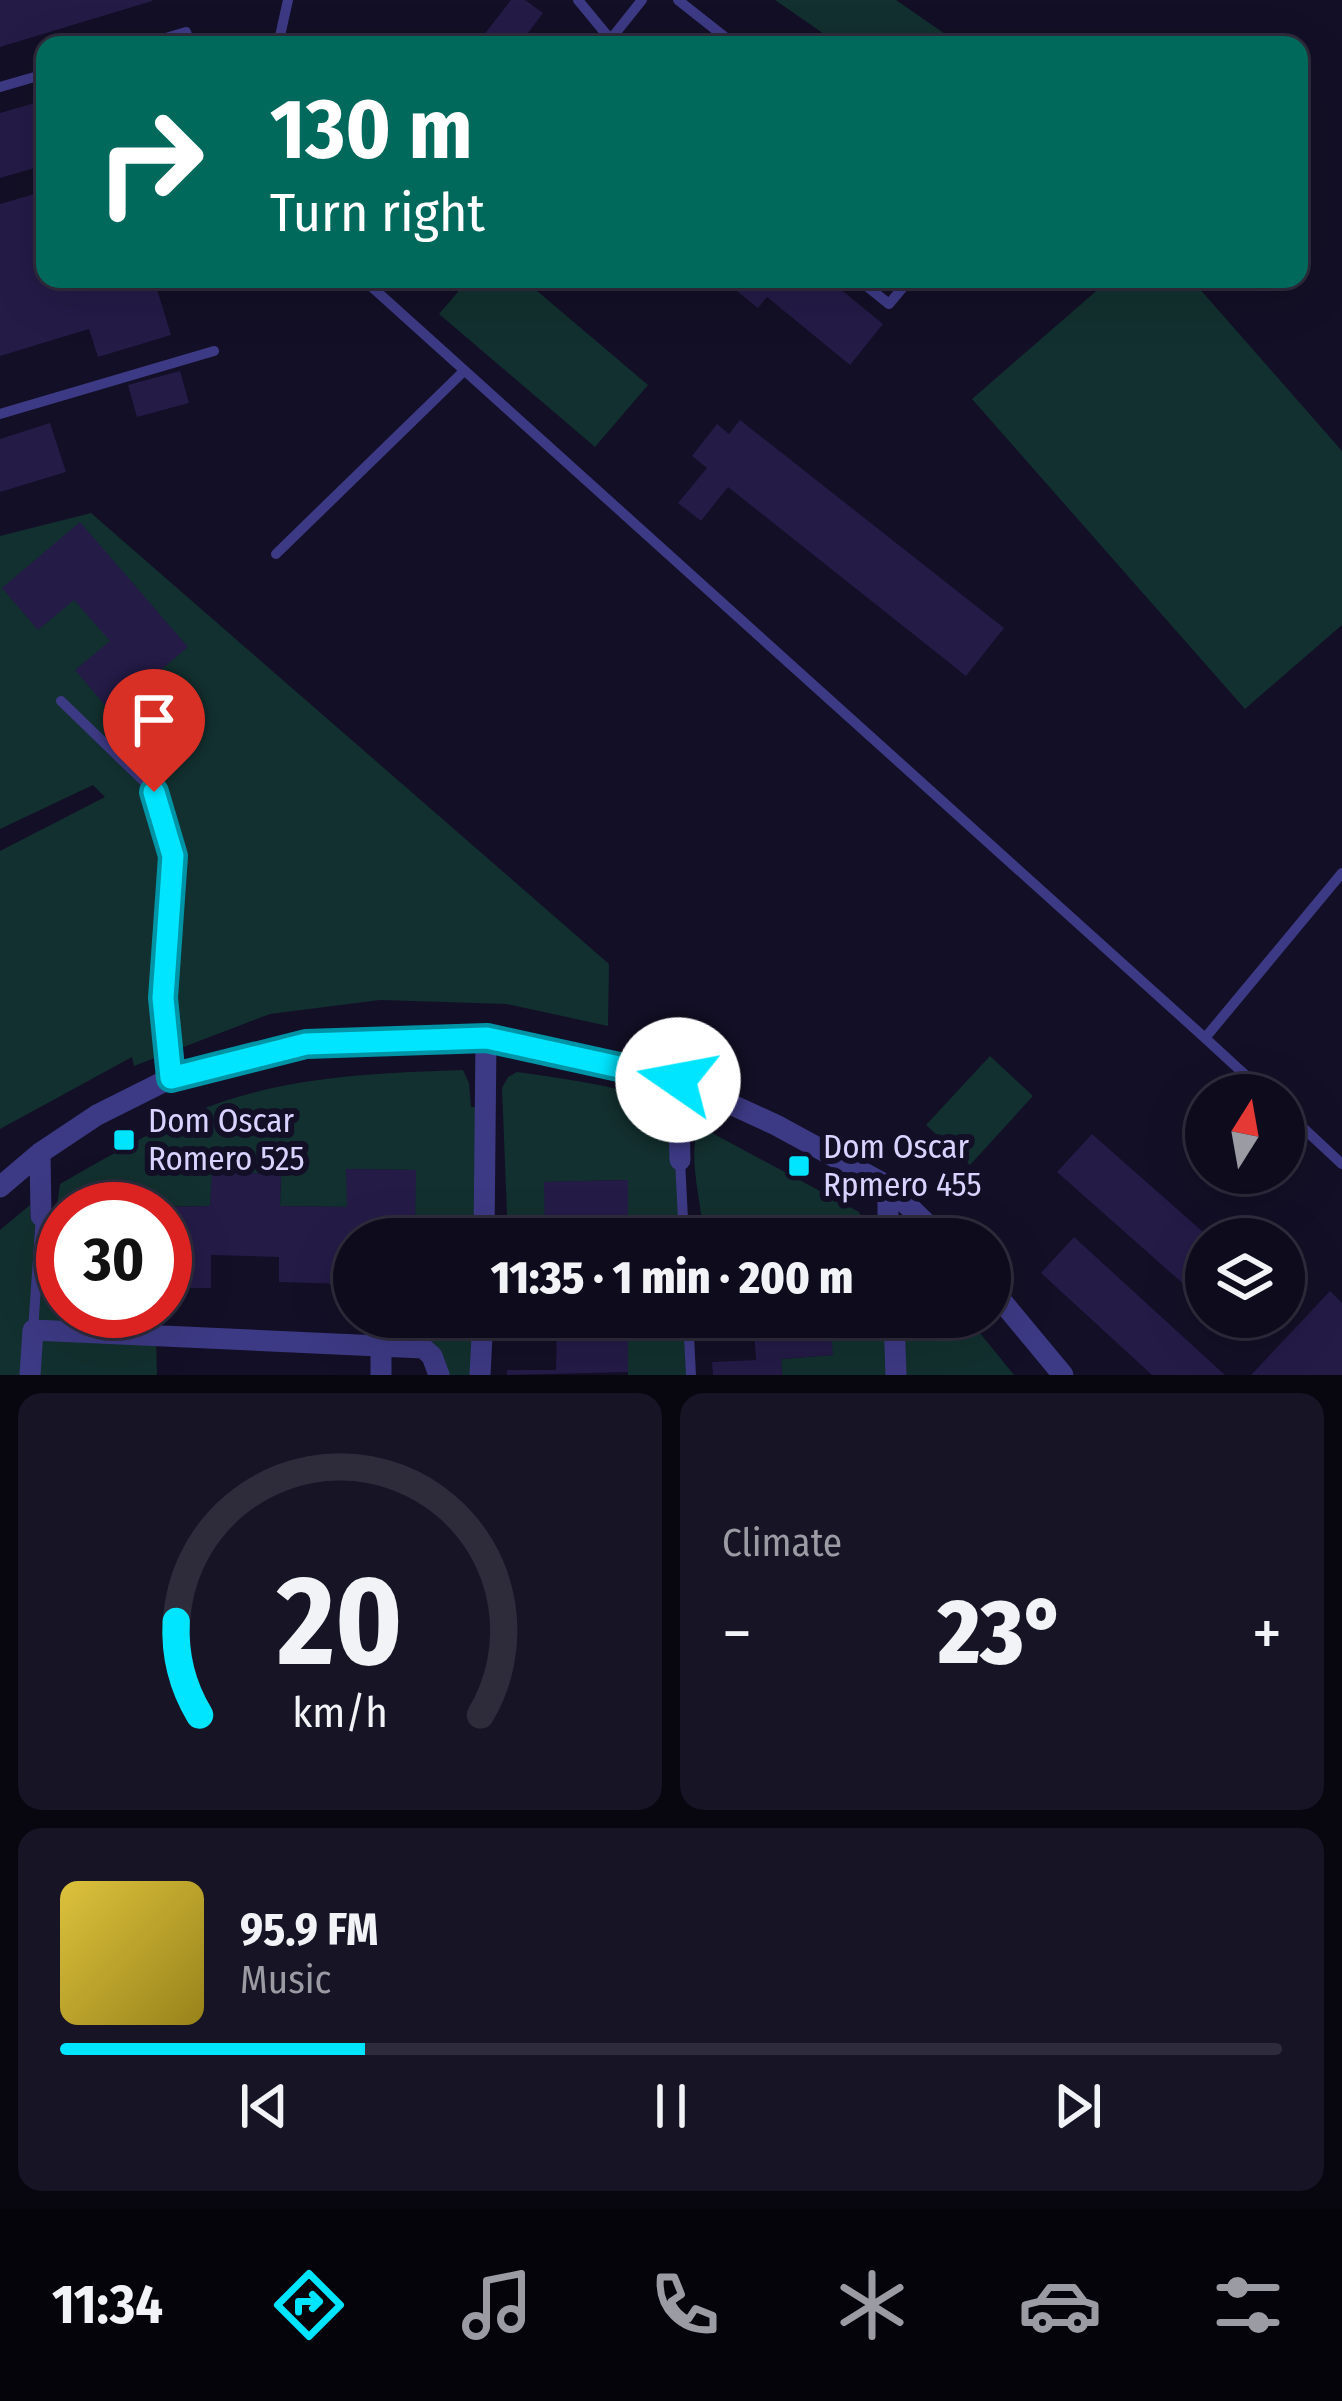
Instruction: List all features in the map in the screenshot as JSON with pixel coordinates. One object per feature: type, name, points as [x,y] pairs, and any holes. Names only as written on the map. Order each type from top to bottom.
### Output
[{"type":"street","points":[[484,1218],[487,1038]]},
{"type":"street","points":[[0,1187],[97,1115],[171,1078],[306,1044],[487,1038],[678,1080],[776,1125],[888,1186],[921,1218]]},
{"type":"street","points":[[678,1080],[680,1160]]},
{"type":"street","points":[[40,1153],[40,1182]]},
{"type":"street","points":[[888,1186],[888,1218]]},
{"type":"street","points":[[1011,1312],[1063,1375]]},
{"type":"street","points":[[30,1375],[33,1330],[423,1348],[432,1356],[439,1375]]},
{"type":"street","points":[[480,1375],[482,1338]]},
{"type":"street","points":[[895,1338],[896,1375]]},
{"type":"street","points":[[381,1345],[381,1375]]},
{"type":"lane","points":[[280,36],[288,0]]},
{"type":"lane","points":[[578,0],[604,36]]},
{"type":"lane","points":[[613,36],[642,0]]},
{"type":"lane","points":[[678,0],[724,36]]},
{"type":"lane","points":[[0,87],[36,77]]},
{"type":"lane","points":[[373,288],[1245,1074]]},
{"type":"lane","points":[[869,288],[889,304],[902,288]]},
{"type":"lane","points":[[0,414],[214,351]]},
{"type":"lane","points":[[276,554],[464,371]]},
{"type":"lane","points":[[61,701],[154,792],[161,813],[173,856],[163,998],[171,1078]]},
{"type":"lane","points":[[1205,1037],[1342,873]]},
{"type":"lane","points":[[1305,1130],[1342,1164]]},
{"type":"lane","points":[[680,1160],[683,1218]]},
{"type":"lane","points":[[33,1330],[36,1287]]},
{"type":"lane","points":[[689,1338],[691,1375]]},
{"type":"green space","points":[[775,0],[896,0],[948,36],[827,36]]},
{"type":"green space","points":[[461,288],[534,288],[648,385],[595,447],[439,314]]},
{"type":"green space","points":[[1100,288],[1199,288],[1342,451],[1342,625],[1245,709],[972,399]]},
{"type":"green space","points":[[91,513],[609,964],[608,1026],[507,1004],[380,1000],[270,1014],[134,1066],[132,1057],[0,1129],[0,851],[105,797],[93,785],[0,829],[0,536]]},
{"type":"green space","points":[[990,1056],[1033,1096],[970,1165],[926,1125]]},
{"type":"green space","points":[[463,1070],[471,1107],[487,1108],[484,1218],[415,1218],[415,1170],[347,1169],[347,1207],[280,1206],[281,1174],[213,1172],[210,1206],[192,1206],[192,1182],[64,1182],[215,1104],[284,1086]]},
{"type":"green space","points":[[517,1072],[584,1082],[646,1099],[668,1125],[674,1143],[683,1218],[628,1218],[628,1180],[545,1182],[545,1218],[507,1218],[502,1088]]},
{"type":"green space","points":[[699,1126],[859,1212],[861,1218],[701,1218],[694,1161]]},
{"type":"green space","points":[[30,1205],[30,1218],[36,1217],[36,1338],[156,1338],[157,1375],[0,1375],[0,1230]]},
{"type":"green space","points":[[412,1338],[482,1338],[480,1375],[438,1375],[412,1347]]},
{"type":"green space","points":[[628,1338],[689,1338],[691,1375],[628,1375]]},
{"type":"green space","points":[[831,1338],[984,1338],[1014,1375],[782,1375],[781,1359],[832,1355]]},
{"type":"building","points":[[0,0],[152,0],[152,1],[0,47]]},
{"type":"building","points":[[511,0],[525,0],[543,13],[526,36],[483,36]]},
{"type":"building","points":[[36,103],[36,168],[0,178],[0,113]]},
{"type":"building","points":[[36,194],[36,288],[157,288],[171,335],[98,357],[89,329],[0,356],[0,204]]},
{"type":"building","points":[[733,288],[839,288],[883,324],[850,365],[767,297],[758,308]]},
{"type":"building","points":[[180,371],[189,403],[137,417],[128,385]]},
{"type":"building","points":[[740,420],[1004,628],[966,676],[728,487],[701,521],[678,503],[707,468],[692,456],[717,424],[729,434]]},
{"type":"building","points":[[50,423],[66,472],[0,492],[0,439]]},
{"type":"building","points":[[80,522],[188,647],[111,712],[75,670],[110,641],[74,600],[38,630],[2,588]]},
{"type":"building","points":[[1092,1134],[1187,1218],[1185,1285],[1057,1172]]},
{"type":"building","points":[[346,1169],[416,1170],[415,1218],[333,1218],[333,1284],[279,1282],[279,1257],[211,1255],[211,1288],[192,1288],[192,1206],[210,1206],[212,1172],[281,1174],[280,1206],[347,1207]]},
{"type":"building","points":[[628,1180],[628,1218],[545,1218],[544,1182]]},
{"type":"building","points":[[1074,1237],[1225,1375],[1152,1375],[1041,1273]]},
{"type":"building","points":[[1330,1291],[1342,1303],[1342,1375],[1251,1375],[1286,1338],[1305,1338],[1305,1318]]},
{"type":"building","points":[[557,1338],[628,1338],[628,1372],[507,1375],[507,1370],[556,1370]]},
{"type":"building","points":[[754,1338],[832,1338],[833,1355],[781,1359],[782,1375],[713,1375],[712,1362],[756,1360]]},
{"type":"place","name":"Dom Oscar Romero 525","points":[[124,1140]]},
{"type":"place","name":"Dom Oscar Rpmero 455","points":[[799,1166]]},
{"type":"route","points":[[154,792],[173,856],[163,998],[171,1078],[306,1044],[487,1038],[678,1080]]}]
